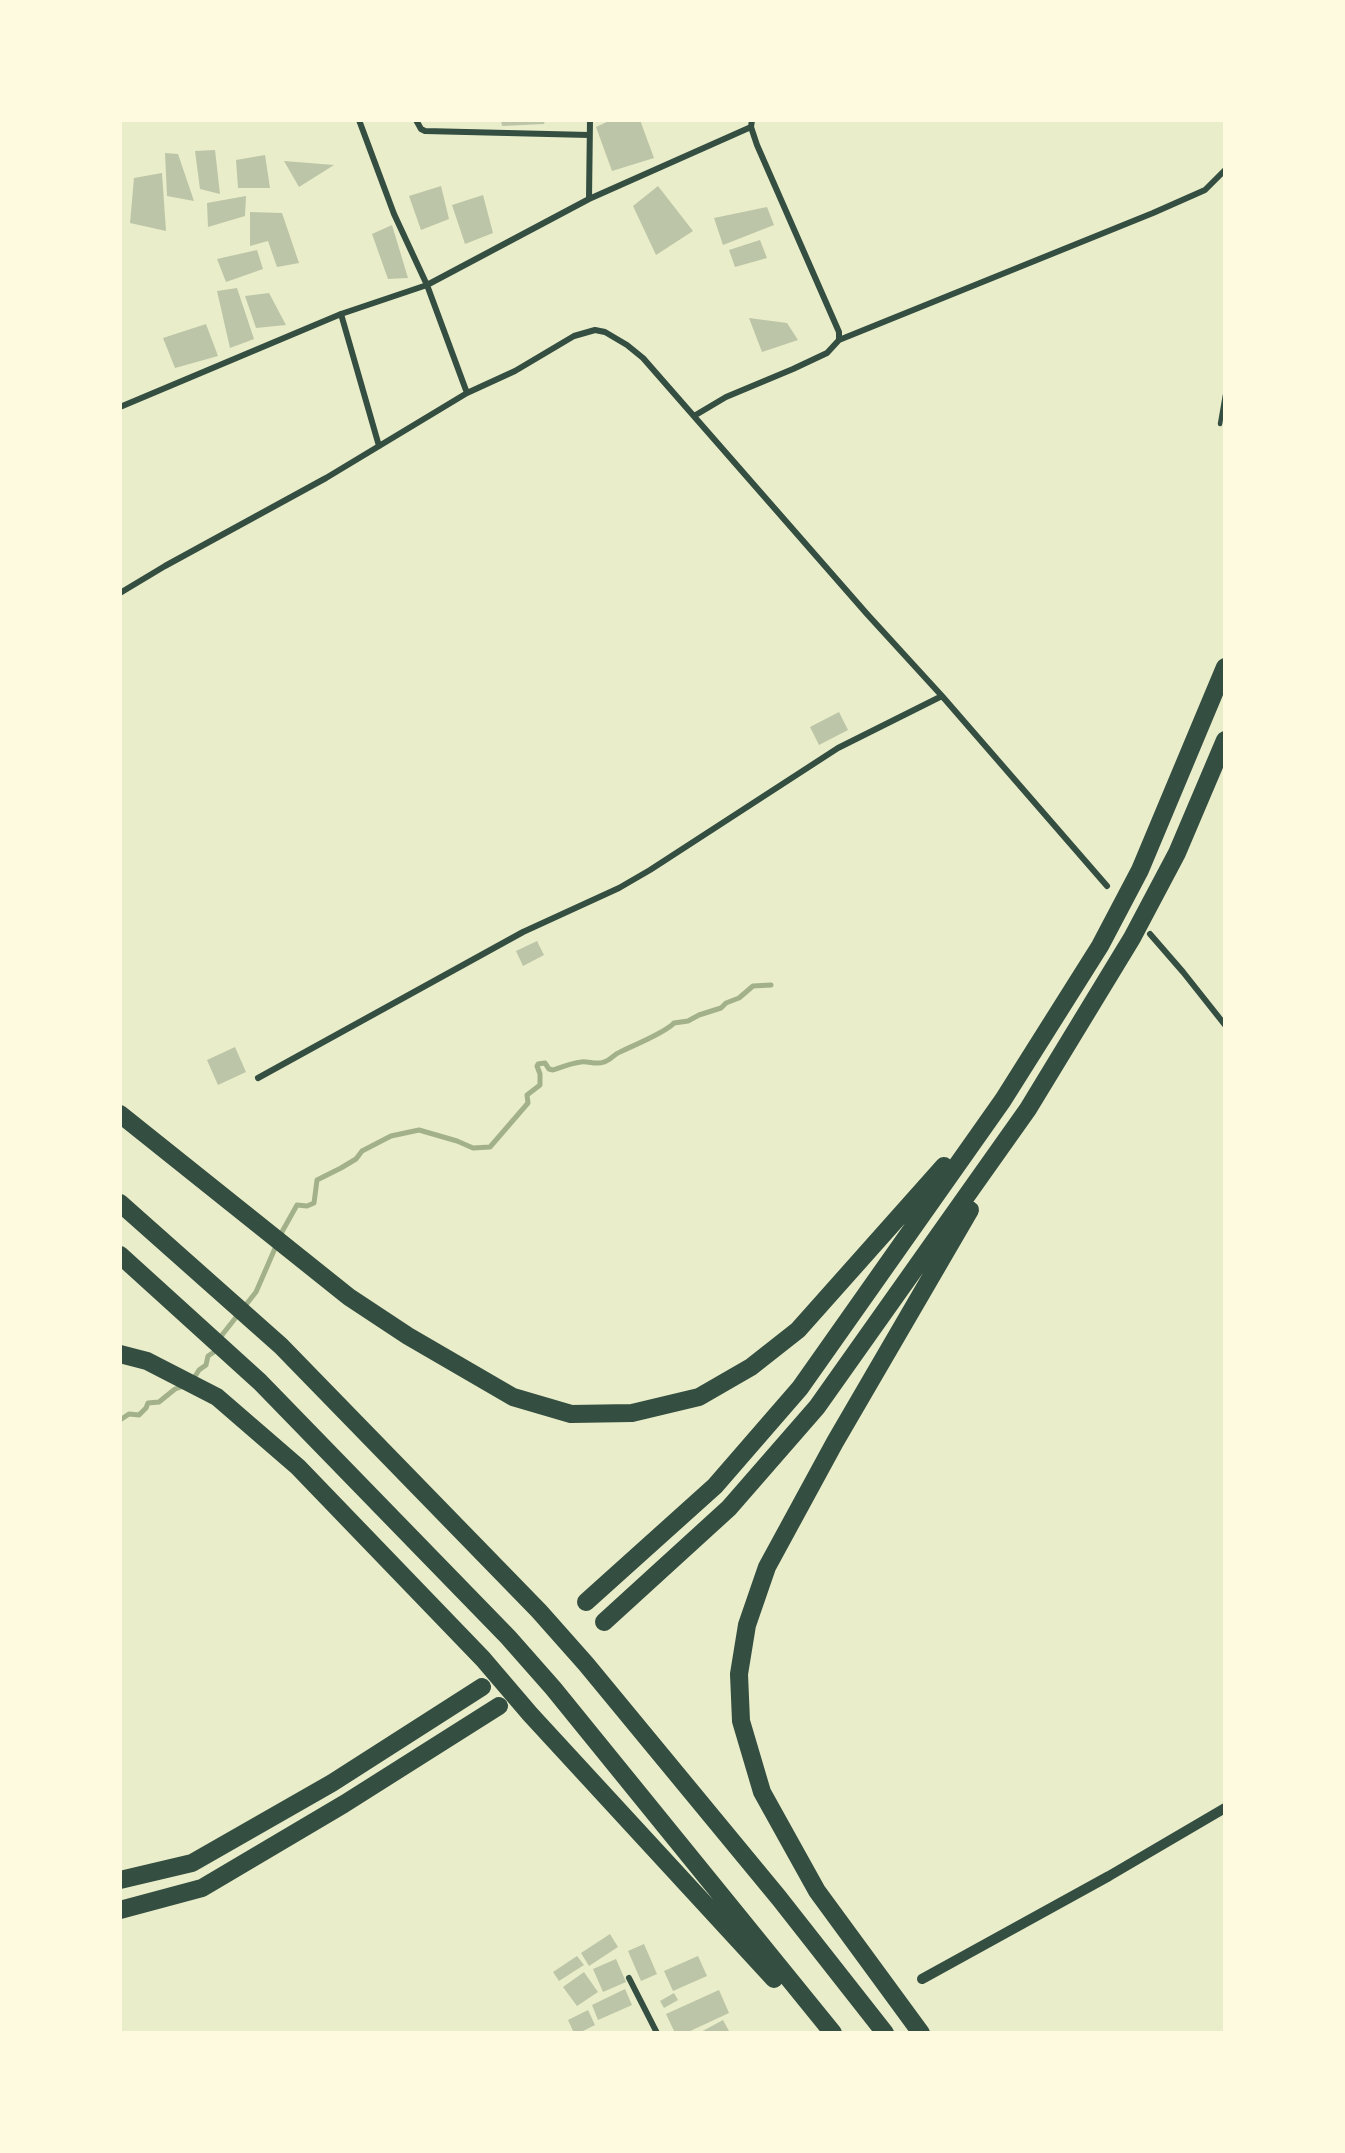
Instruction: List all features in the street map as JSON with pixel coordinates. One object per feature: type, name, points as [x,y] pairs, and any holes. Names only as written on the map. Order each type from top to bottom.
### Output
[{"type":"highway","points":[[586,1602],[715,1486],[800,1388],[1004,1100],[1100,946],[1140,870],[1225,667]]},
{"type":"highway","points":[[921,2033],[817,1891],[762,1792],[741,1720],[739,1674],[747,1625],[767,1567],[835,1442],[1028,1110],[1132,938],[1177,853],[1225,740]]},
{"type":"highway","points":[[120,1114],[349,1297],[408,1336],[513,1397],[571,1414],[632,1413],[699,1397],[751,1367],[798,1330],[1004,1100]]},
{"type":"highway","points":[[604,1622],[729,1508],[817,1407],[1028,1110]]},
{"type":"highway","points":[[120,1203],[281,1346],[539,1611],[586,1664],[779,1898],[885,2033]]},
{"type":"highway","points":[[120,1255],[260,1382],[508,1637],[553,1688],[833,2033]]},
{"type":"highway","points":[[120,1354],[147,1360],[217,1397],[298,1467],[483,1659],[530,1714],[825,2033]]},
{"type":"highway","points":[[120,1880],[192,1863],[332,1783],[483,1687]]},
{"type":"highway","points":[[120,1910],[202,1888],[344,1804],[499,1706]]},
{"type":"street","points":[[359,120],[394,214],[427,285],[467,393]]},
{"type":"street","points":[[416,120],[421,129],[425,131],[589,135]]},
{"type":"street","points":[[589,199],[590,120]]},
{"type":"street","points":[[120,407],[341,314],[427,285],[589,199],[751,123],[839,332],[839,340]]},
{"type":"street","points":[[694,416],[737,392],[818,358],[827,353],[839,340],[1205,190],[1225,170]]},
{"type":"street","points":[[341,314],[379,446]]},
{"type":"street","points":[[120,593],[326,478],[467,393],[515,372],[574,336],[595,330],[605,332],[643,358],[1107,886]]},
{"type":"street","points":[[258,1078],[523,932],[619,888],[838,748],[942,696]]},
{"type":"street","points":[[1150,934],[1225,1025]]},
{"type":"street","points":[[922,1979],[1109,1876],[1225,1808]]},
{"type":"street","points":[[629,1978],[657,2033]]},
{"type":"lane","points":[[1220,424],[1225,394]]},
{"type":"building","points":[[501,120],[545,120],[544,124],[502,126]]},
{"type":"building","points":[[611,120],[640,120],[654,158],[612,171],[596,127]]},
{"type":"building","points":[[215,150],[220,194],[200,189],[195,151]]},
{"type":"building","points":[[165,153],[178,154],[194,201],[167,196]]},
{"type":"building","points":[[265,155],[270,188],[238,188],[236,160]]},
{"type":"building","points":[[284,161],[334,165],[299,187]]},
{"type":"building","points":[[162,173],[166,231],[130,223],[134,178]]},
{"type":"building","points":[[441,186],[449,219],[421,230],[409,196]]},
{"type":"building","points":[[658,186],[693,231],[656,255],[633,206]]},
{"type":"building","points":[[483,195],[493,233],[465,244],[452,205]]},
{"type":"building","points":[[246,196],[245,216],[208,227],[207,203]]},
{"type":"building","points":[[767,207],[774,225],[723,245],[714,218]]},
{"type":"building","points":[[250,212],[282,213],[299,263],[277,267],[268,241],[250,246]]},
{"type":"building","points":[[392,225],[408,278],[388,279],[372,234]]},
{"type":"building","points":[[760,240],[767,258],[735,267],[729,250]]},
{"type":"building","points":[[257,250],[263,269],[226,282],[217,259]]},
{"type":"building","points":[[237,288],[254,339],[230,348],[217,291]]},
{"type":"building","points":[[269,293],[286,325],[256,328],[245,296]]},
{"type":"building","points":[[749,318],[787,323],[798,340],[762,352]]},
{"type":"building","points":[[206,324],[218,356],[175,368],[163,338]]},
{"type":"building","points":[[839,712],[848,730],[819,745],[810,727]]},
{"type":"building","points":[[537,941],[544,955],[523,966],[516,951]]},
{"type":"building","points":[[235,1047],[246,1072],[218,1085],[207,1060]]},
{"type":"building","points":[[610,1934],[618,1947],[589,1966],[581,1953]]},
{"type":"building","points":[[644,1944],[657,1974],[641,1981],[628,1951]]},
{"type":"building","points":[[577,1956],[584,1965],[559,1981],[553,1972]]},
{"type":"building","points":[[698,1956],[707,1976],[673,1991],[664,1971]]},
{"type":"building","points":[[616,1959],[626,1982],[603,1992],[593,1969]]},
{"type":"building","points":[[584,1972],[598,1992],[577,2006],[563,1987]]},
{"type":"building","points":[[625,1989],[632,2005],[598,2020],[592,2005]]},
{"type":"building","points":[[719,1990],[729,2013],[686,2033],[675,2033],[666,2014]]},
{"type":"building","points":[[674,1993],[678,2000],[664,2008],[660,2001]]},
{"type":"building","points":[[588,2010],[595,2025],[574,2033],[568,2020]]},
{"type":"building","points":[[723,2020],[730,2033],[699,2033]]},
{"type":"waterway","points":[[192,1381],[199,1370],[206,1365],[208,1356],[217,1350],[222,1335],[256,1292],[283,1230],[297,1205],[307,1206],[314,1203],[317,1180],[341,1168],[356,1159],[362,1151],[391,1136],[419,1130],[473,1148],[490,1147],[528,1103],[527,1095],[540,1085],[538,1064],[545,1063],[549,1069],[553,1070],[577,1063],[604,1062],[657,1035],[674,1023],[688,1021],[721,1008],[726,1003],[739,998],[753,986],[771,985]]},
{"type":"waterway","points":[[120,1420],[129,1414],[139,1415],[148,1403],[159,1402],[175,1389],[184,1386]]}]
